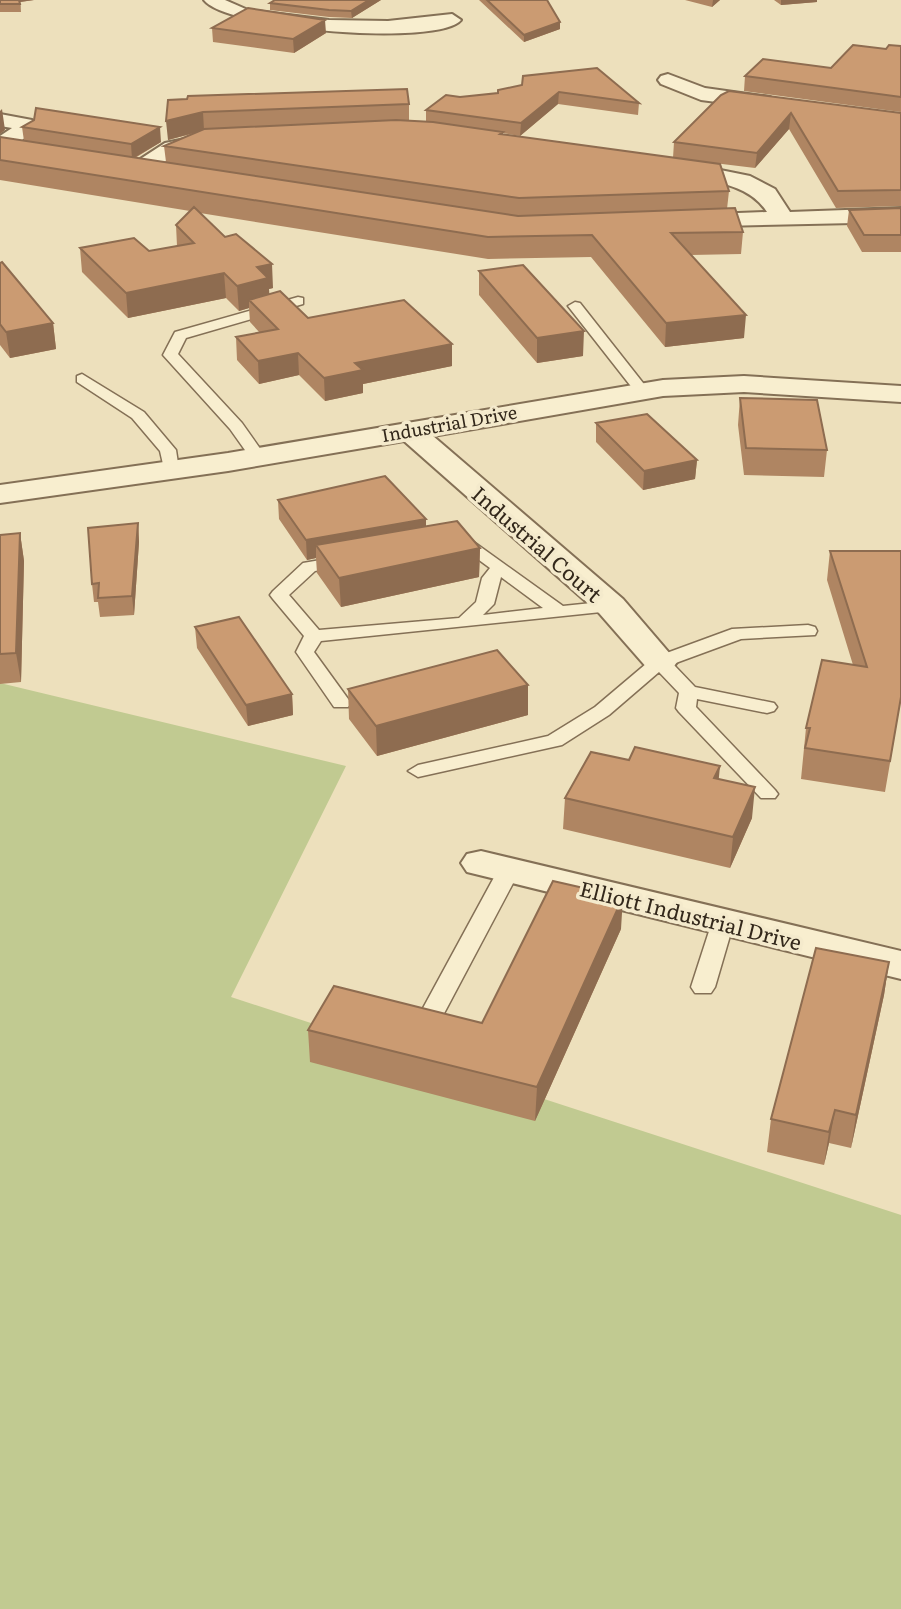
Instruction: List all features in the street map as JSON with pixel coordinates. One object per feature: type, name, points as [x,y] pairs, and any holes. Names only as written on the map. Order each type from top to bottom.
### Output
[{"type":"street","points":[[213,0],[251,16],[343,28],[381,29],[452,20]]},
{"type":"street","points":[[668,80],[701,94],[794,106]]},
{"type":"street","points":[[0,120],[25,124],[25,129],[0,147]]},
{"type":"street","points":[[136,169],[173,148],[204,139],[232,138]]},
{"type":"street","points":[[0,147],[27,152]]},
{"type":"street","points":[[652,164],[720,174],[742,181],[767,194],[783,219]]},
{"type":"street","points":[[109,165],[176,176]]},
{"type":"street","points":[[657,223],[901,215]]},
{"type":"street","name":"Industrial Drive","points":[[0,494],[258,457],[642,391],[744,384],[901,394]]},
{"type":"street","name":"Industrial Court","points":[[409,430],[611,606],[660,662]]},
{"type":"street","name":"Elliott Industrial Drive","points":[[495,866],[901,965]]},
{"type":"lane","points":[[258,457],[236,426],[170,355],[180,335],[298,301]]},
{"type":"lane","points":[[575,306],[642,391]]},
{"type":"lane","points":[[82,379],[138,415],[168,450],[171,470]]},
{"type":"lane","points":[[438,544],[464,540],[559,612]]},
{"type":"lane","points":[[314,636],[279,596],[309,567],[361,558]]},
{"type":"lane","points":[[464,623],[485,604],[491,578],[500,568]]},
{"type":"lane","points":[[314,636],[464,623],[611,606]]},
{"type":"lane","points":[[418,771],[555,741],[602,711],[660,662],[740,633],[808,631]]},
{"type":"lane","points":[[314,636],[304,652],[341,703]]},
{"type":"lane","points":[[660,662],[689,692],[767,707]]},
{"type":"lane","points":[[689,692],[686,708],[768,794]]},
{"type":"lane","points":[[428,1021],[495,866]]},
{"type":"lane","points":[[703,987],[723,922]]},
{"type":"green space","points":[[0,683],[346,766],[231,997],[901,1215],[901,1609],[0,1609]]},
{"type":"building","points":[[0,0],[19,0],[20,4],[0,4]]},
{"type":"building","points":[[275,0],[369,0],[351,11],[270,3]]},
{"type":"building","points":[[487,0],[547,0],[560,22],[524,35]]},
{"type":"building","points":[[248,8],[325,20],[293,39],[212,28]]},
{"type":"building","points":[[853,45],[886,49],[889,45],[901,46],[901,97],[745,76],[763,59],[831,68]]},
{"type":"building","points":[[597,68],[639,103],[559,92],[521,123],[426,110],[446,95],[460,97],[498,93],[498,90],[522,85],[523,76]]},
{"type":"building","points":[[407,89],[409,104],[203,112],[166,121],[168,100],[187,99],[188,96]]},
{"type":"building","points":[[729,91],[901,113],[901,190],[838,191],[791,113],[757,153],[674,142],[721,95]]},
{"type":"building","points":[[36,108],[160,127],[131,144],[22,127],[34,120]]},
{"type":"building","points":[[396,120],[433,122],[503,132],[500,134],[720,164],[729,191],[519,198],[164,146],[204,129]]},
{"type":"building","points":[[0,137],[518,216],[735,208],[743,232],[671,233],[746,315],[666,323],[592,235],[488,237],[0,160]]},
{"type":"building","points":[[194,207],[225,237],[236,234],[272,264],[257,267],[268,278],[237,286],[224,273],[126,293],[80,248],[134,238],[149,251],[194,243],[176,225]]},
{"type":"building","points":[[901,208],[901,235],[864,235],[849,210]]},
{"type":"building","points":[[2,262],[53,323],[6,332],[0,324]]},
{"type":"building","points":[[523,265],[584,331],[537,338],[479,271]]},
{"type":"building","points":[[280,291],[308,318],[404,300],[452,344],[355,363],[363,370],[324,378],[298,353],[258,361],[236,337],[278,329],[249,300]]},
{"type":"building","points":[[740,398],[817,400],[827,450],[746,448]]},
{"type":"building","points":[[647,414],[697,460],[644,471],[596,423]]},
{"type":"building","points":[[385,476],[426,519],[306,540],[278,500]]},
{"type":"building","points":[[457,521],[480,548],[339,578],[316,545]]},
{"type":"building","points":[[138,523],[132,596],[98,598],[99,583],[92,584],[88,528]]},
{"type":"building","points":[[20,533],[16,653],[0,654],[0,535]]},
{"type":"building","points":[[830,551],[901,551],[901,697],[890,761],[805,748],[810,728],[806,728],[822,660],[867,667]]},
{"type":"building","points":[[239,617],[292,694],[246,705],[195,627]]},
{"type":"building","points":[[497,650],[528,685],[376,726],[348,689]]},
{"type":"building","points":[[635,747],[720,766],[714,778],[755,787],[733,837],[565,798],[591,752],[629,760]]},
{"type":"building","points":[[553,881],[623,897],[537,1087],[308,1030],[334,986],[482,1023]]},
{"type":"building","points":[[816,948],[889,962],[856,1115],[835,1110],[829,1132],[771,1119]]}]
